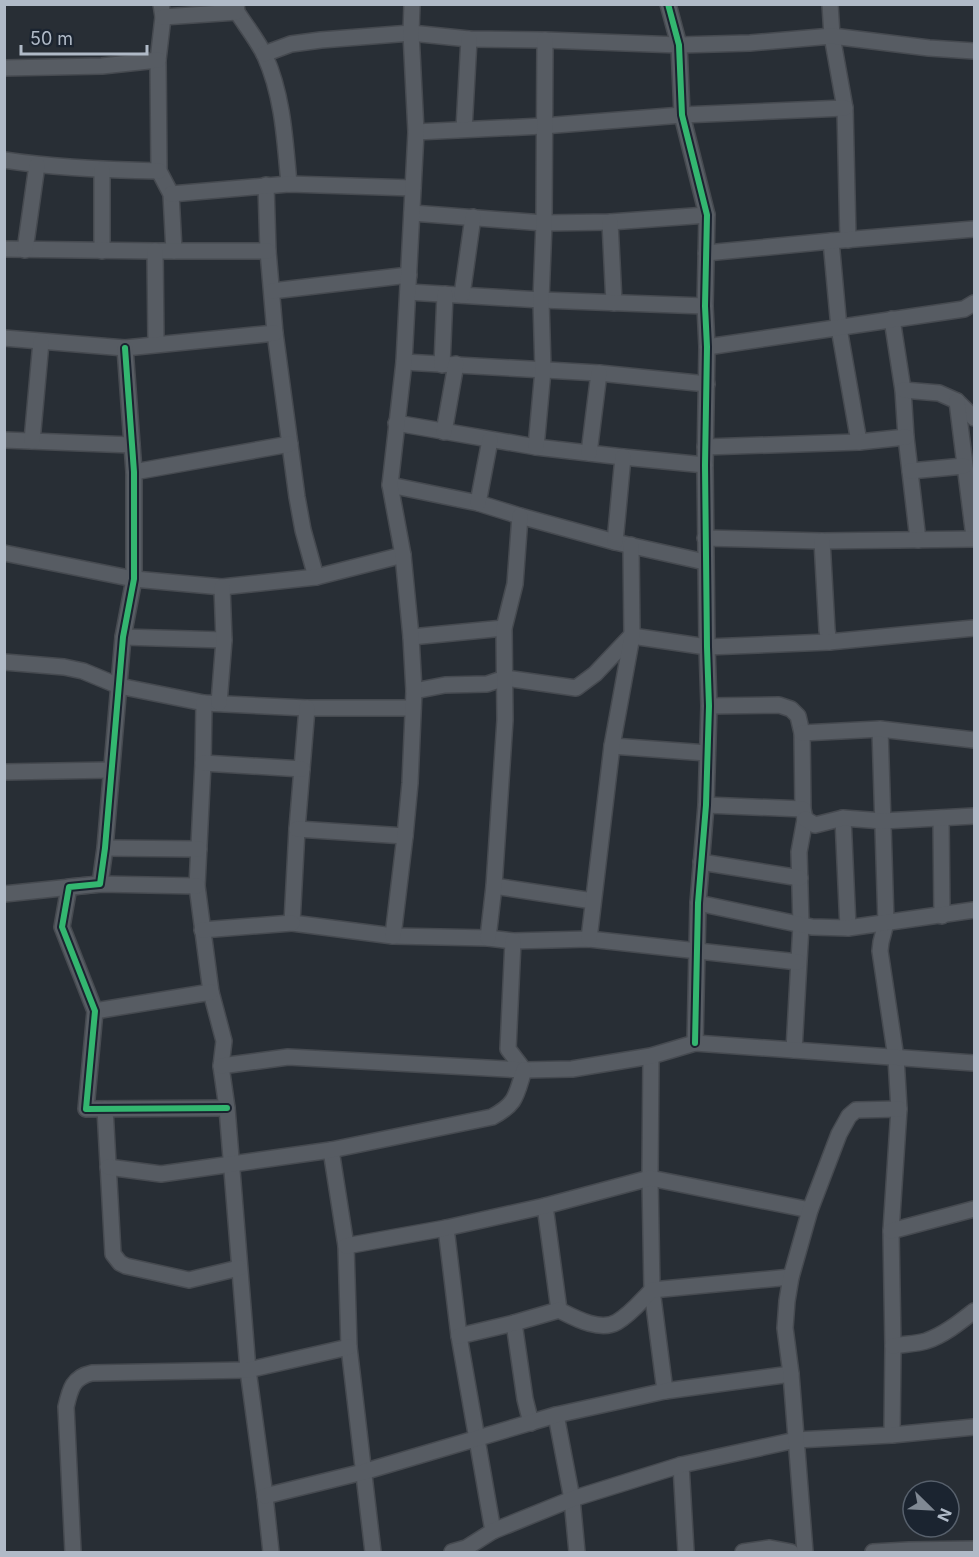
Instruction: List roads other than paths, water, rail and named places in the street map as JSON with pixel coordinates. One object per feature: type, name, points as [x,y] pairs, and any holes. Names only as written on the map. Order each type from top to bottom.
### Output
[{"type":"street","points":[[393,936],[410,783],[414,691],[403,555],[390,485],[404,362],[416,132],[411,33],[412,4]]},
{"type":"street","points":[[668,4],[679,45],[681,115],[707,215],[705,562],[709,706],[706,805],[698,903],[695,1042]]},
{"type":"street","points":[[830,4],[832,36],[845,108],[848,240]]},
{"type":"street","points":[[174,251],[171,194],[159,171],[158,60],[162,11],[236,8],[264,54],[276,85],[283,118],[289,184]]},
{"type":"street","points":[[264,54],[291,44],[411,33],[469,39],[679,45],[750,43],[832,36],[929,48],[975,51]]},
{"type":"street","points":[[464,129],[469,39]]},
{"type":"street","points":[[536,447],[543,370],[541,300],[544,223],[545,40]]},
{"type":"street","points":[[4,68],[102,66],[158,60]]},
{"type":"street","points":[[416,132],[543,126],[681,115],[845,108]]},
{"type":"street","points":[[4,160],[102,170],[159,171]]},
{"type":"street","points":[[25,250],[37,165]]},
{"type":"street","points":[[102,170],[102,251]]},
{"type":"street","points":[[171,194],[289,184],[413,188]]},
{"type":"street","points":[[266,185],[268,250],[275,333],[303,530],[316,577]]},
{"type":"street","points":[[412,213],[544,223],[610,222],[707,215]]},
{"type":"street","points":[[462,296],[473,217]]},
{"type":"street","points":[[610,222],[614,303]]},
{"type":"street","points":[[706,253],[975,229]]},
{"type":"street","points":[[831,241],[839,328],[859,442]]},
{"type":"street","points":[[4,249],[268,250]]},
{"type":"street","points":[[155,251],[156,344]]},
{"type":"street","points":[[272,291],[409,275]]},
{"type":"street","points":[[408,292],[705,306]]},
{"type":"street","points":[[444,432],[449,364],[445,294]]},
{"type":"street","points":[[707,347],[964,309],[975,303]]},
{"type":"street","points":[[892,319],[903,390],[918,540]]},
{"type":"street","points":[[4,338],[125,348],[275,333]]},
{"type":"street","points":[[32,441],[41,342]]},
{"type":"street","points":[[100,884],[123,637],[134,579],[134,472],[125,348]]},
{"type":"street","points":[[404,362],[599,374],[706,384]]},
{"type":"street","points":[[590,453],[599,374]]},
{"type":"street","points":[[903,390],[939,393],[957,401],[975,418]]},
{"type":"street","points":[[705,538],[822,541],[975,538],[957,401]]},
{"type":"street","points":[[396,423],[536,447],[705,465]]},
{"type":"street","points":[[705,447],[859,442],[906,437]]},
{"type":"street","points":[[478,503],[490,440]]},
{"type":"street","points":[[4,441],[132,445]]},
{"type":"street","points":[[134,472],[290,444]]},
{"type":"street","points":[[615,542],[623,458]]},
{"type":"street","points":[[910,471],[964,466]]},
{"type":"street","points":[[390,485],[478,503],[615,542],[705,562]]},
{"type":"street","points":[[488,938],[494,886],[504,720],[504,628],[515,584],[520,516]]},
{"type":"street","points":[[822,541],[829,642]]},
{"type":"street","points":[[589,939],[612,746],[632,636],[630,545]]},
{"type":"street","points":[[4,553],[134,579],[222,587],[316,577],[403,555]]},
{"type":"street","points":[[222,587],[224,640],[211,703],[203,763],[197,886],[211,992],[224,1041],[222,1066],[248,1370],[271,1552]]},
{"type":"street","points":[[411,637],[504,628]]},
{"type":"street","points":[[632,636],[706,647],[829,642],[975,628]]},
{"type":"street","points":[[414,691],[445,685],[487,684],[505,678],[576,688],[595,674],[632,636]]},
{"type":"street","points":[[123,637],[224,640]]},
{"type":"street","points":[[4,662],[74,669],[119,686],[211,703],[307,708],[413,708]]},
{"type":"street","points":[[709,706],[779,705],[791,709],[798,716],[802,733],[804,814],[799,852],[801,925],[794,1050]]},
{"type":"street","points":[[292,923],[307,708]]},
{"type":"street","points":[[802,733],[879,729],[975,740]]},
{"type":"street","points":[[879,729],[886,923],[880,942],[880,957],[896,1058],[899,1109],[891,1231],[892,1435]]},
{"type":"street","points":[[612,746],[707,753]]},
{"type":"street","points":[[203,763],[302,769]]},
{"type":"street","points":[[4,772],[111,770]]},
{"type":"street","points":[[706,805],[804,814],[815,825],[843,818],[883,820],[975,816]]},
{"type":"street","points":[[843,818],[848,928]]},
{"type":"street","points":[[942,818],[942,915]]},
{"type":"street","points":[[297,829],[405,836]]},
{"type":"street","points":[[105,848],[199,849]]},
{"type":"street","points":[[701,862],[800,878]]},
{"type":"street","points":[[197,886],[100,884],[69,887],[62,927],[95,1011],[87,1109],[227,1108]]},
{"type":"street","points":[[4,894],[100,884]]},
{"type":"street","points":[[494,886],[593,901]]},
{"type":"street","points":[[698,903],[812,927],[848,928],[975,910]]},
{"type":"street","points":[[202,930],[292,923],[393,936],[488,938],[513,941],[589,939],[798,962]]},
{"type":"street","points":[[513,941],[508,1049],[524,1070]]},
{"type":"street","points":[[95,1011],[211,992]]},
{"type":"street","points":[[222,1066],[288,1057],[524,1070],[572,1069],[651,1056],[695,1042],[975,1063]]},
{"type":"street","points":[[651,1056],[652,1290],[665,1391]]},
{"type":"street","points":[[108,1167],[162,1174],[331,1150],[492,1117],[505,1110],[513,1101],[524,1070]]},
{"type":"street","points":[[105,1109],[113,1254],[120,1263],[189,1280],[239,1268]]},
{"type":"street","points":[[805,1552],[791,1374],[785,1328],[791,1277],[810,1210],[839,1134],[849,1116],[856,1110],[899,1109]]},
{"type":"street","points":[[331,1150],[346,1246],[349,1347],[373,1552]]},
{"type":"street","points":[[346,1246],[446,1228],[545,1206],[650,1178],[810,1210]]},
{"type":"street","points":[[545,1206],[559,1310]]},
{"type":"street","points":[[891,1231],[975,1209]]},
{"type":"street","points":[[446,1228],[459,1336],[493,1531]]},
{"type":"street","points":[[459,1336],[559,1310],[578,1320],[600,1325],[615,1323],[652,1290],[791,1277]]},
{"type":"street","points":[[893,1346],[926,1341],[945,1332],[975,1311]]},
{"type":"street","points":[[514,1323],[525,1399],[531,1423]]},
{"type":"street","points":[[73,1552],[66,1407],[70,1390],[83,1375],[248,1370],[349,1347]]},
{"type":"street","points":[[265,1496],[363,1472],[556,1415],[665,1391],[791,1374]]},
{"type":"street","points":[[556,1415],[572,1499],[577,1552]]},
{"type":"street","points":[[461,1551],[493,1531],[572,1499],[681,1465],[796,1440],[892,1435],[975,1427]]},
{"type":"street","points":[[681,1465],[686,1552]]},
{"type":"street","points":[[743,1552],[770,1548],[791,1552]]},
{"type":"street","points":[[873,1552],[975,1550]]}]
